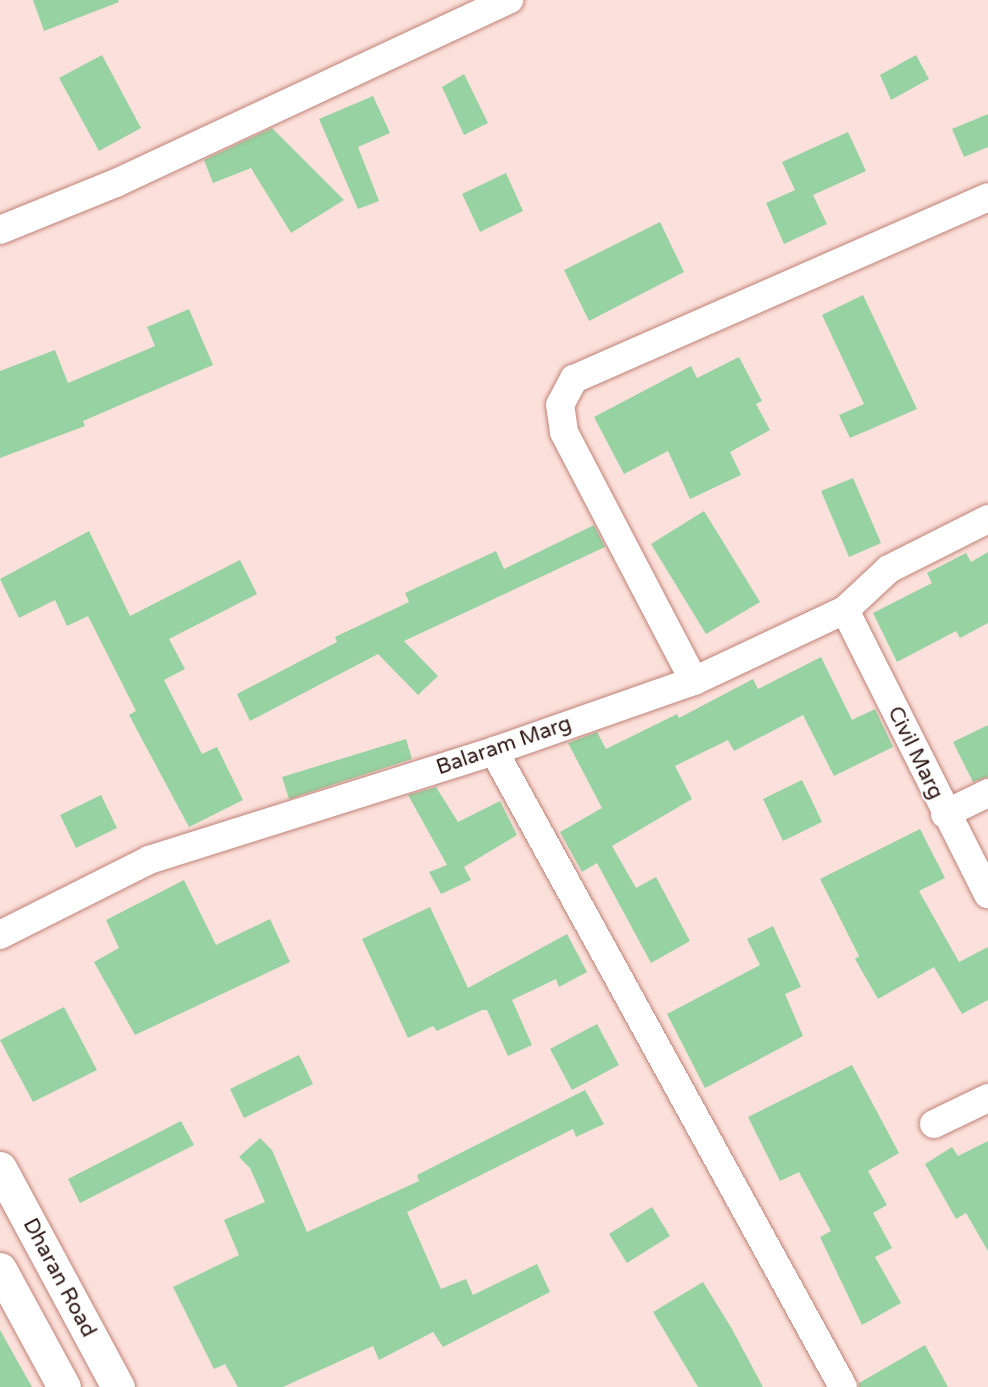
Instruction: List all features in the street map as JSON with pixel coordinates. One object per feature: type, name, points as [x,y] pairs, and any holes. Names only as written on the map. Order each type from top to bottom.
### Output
[{"type":"main road","name":"Dharan Road","points":[[0,1168],[118,1387]]},
{"type":"main road","points":[[0,1269],[64,1387]]},
{"type":"street","points":[[0,230],[116,183],[509,0]]},
{"type":"street","points":[[694,681],[564,432],[560,405],[574,379],[988,197]]},
{"type":"street","name":"Balaram Marg","points":[[0,935],[148,860],[494,751],[694,681],[845,610],[888,569],[988,519]]},
{"type":"street","name":"Civil Marg","points":[[845,610],[945,814],[988,894]]},
{"type":"street","points":[[494,751],[843,1387]]},
{"type":"street","points":[[945,814],[988,793]]},
{"type":"street","points":[[934,1124],[988,1098]]},
{"type":"building","points":[[33,0],[118,0],[119,2],[44,31]]},
{"type":"building","points":[[102,55],[141,128],[99,151],[59,78]]},
{"type":"building","points":[[916,55],[929,79],[891,100],[880,75]]},
{"type":"building","points":[[464,74],[488,123],[464,135],[442,87]]},
{"type":"building","points":[[373,96],[390,133],[358,147],[379,201],[358,209],[319,119]]},
{"type":"building","points":[[988,114],[988,147],[964,157],[952,129]]},
{"type":"building","points":[[272,128],[344,200],[291,233],[251,168],[213,183],[204,160]]},
{"type":"building","points":[[848,132],[866,171],[813,195],[827,224],[784,244],[766,203],[795,190],[782,162]]},
{"type":"building","points":[[506,173],[523,211],[480,232],[462,194]]},
{"type":"building","points":[[660,222],[684,272],[589,321],[564,270]]},
{"type":"building","points":[[863,295],[917,409],[850,438],[839,415],[864,404],[822,315]]},
{"type":"building","points":[[189,309],[213,365],[83,421],[85,426],[0,458],[0,371],[55,350],[68,383],[155,346],[147,327]]},
{"type":"building","points":[[739,357],[762,401],[756,404],[770,430],[730,452],[741,475],[690,499],[668,451],[624,474],[594,417],[691,366],[697,378]]},
{"type":"building","points":[[853,478],[881,543],[849,557],[821,491]]},
{"type":"building","points":[[704,511],[760,602],[706,634],[651,544]]},
{"type":"building","points":[[594,525],[605,547],[404,641],[438,676],[418,695],[378,654],[250,721],[237,694],[337,642],[335,637],[409,602],[405,593],[496,551],[504,569]]},
{"type":"building","points":[[89,531],[130,616],[240,560],[257,594],[169,639],[185,669],[164,680],[202,754],[217,747],[243,800],[189,827],[129,715],[136,711],[88,616],[67,626],[55,600],[19,618],[0,579]]},
{"type":"building","points":[[988,552],[988,623],[960,638],[956,631],[897,662],[873,613],[932,583],[927,573],[966,553],[971,562]]},
{"type":"building","points":[[821,657],[852,720],[875,709],[893,747],[834,776],[803,715],[734,751],[728,740],[675,766],[692,799],[612,846],[636,888],[656,877],[690,941],[651,963],[597,863],[582,872],[560,832],[602,808],[568,743],[597,732],[606,749],[677,714],[679,718],[753,679],[758,689]]},
{"type":"building","points":[[988,725],[988,777],[973,782],[953,742]]},
{"type":"building","points":[[406,739],[412,759],[289,799],[282,777]]},
{"type":"building","points":[[802,780],[822,822],[783,841],[763,799]]},
{"type":"building","points":[[436,787],[458,822],[500,801],[517,835],[464,867],[471,880],[441,894],[429,872],[447,865],[408,795]]},
{"type":"building","points":[[101,795],[117,828],[76,848],[60,815]]},
{"type":"building","points":[[920,829],[945,878],[919,891],[959,962],[988,947],[988,1000],[962,1014],[934,967],[878,999],[855,959],[859,956],[820,879]]},
{"type":"building","points":[[184,880],[216,945],[270,919],[290,962],[135,1035],[94,962],[119,948],[106,920]]},
{"type":"building","points":[[430,907],[468,988],[567,934],[587,972],[559,987],[556,979],[512,1000],[532,1045],[508,1056],[487,1010],[482,1010],[437,1031],[433,1026],[408,1038],[362,939]]},
{"type":"building","points":[[773,926],[801,987],[785,994],[803,1036],[705,1088],[667,1014],[760,965],[747,939]]},
{"type":"building","points":[[64,1007],[97,1070],[33,1102],[0,1040]]},
{"type":"building","points":[[597,1024],[619,1065],[572,1090],[550,1049]]},
{"type":"building","points":[[299,1055],[313,1084],[244,1118],[230,1089]]},
{"type":"building","points":[[852,1065],[899,1153],[868,1171],[887,1205],[873,1213],[892,1248],[875,1257],[901,1303],[862,1325],[820,1237],[831,1231],[799,1172],[780,1181],[748,1117]]},
{"type":"building","points":[[585,1090],[604,1124],[576,1137],[573,1129],[407,1212],[441,1289],[466,1279],[473,1295],[537,1264],[550,1292],[443,1347],[433,1332],[379,1360],[373,1346],[283,1387],[238,1387],[225,1364],[214,1369],[173,1287],[239,1255],[224,1220],[265,1202],[250,1168],[239,1157],[260,1138],[272,1150],[307,1232],[419,1181],[417,1175]]},
{"type":"building","points":[[181,1121],[194,1145],[80,1203],[68,1179]]},
{"type":"building","points":[[988,1141],[988,1251],[966,1213],[956,1219],[925,1164],[952,1147],[958,1156]]},
{"type":"building","points":[[652,1207],[670,1236],[627,1263],[609,1234]]},
{"type":"building","points":[[703,1282],[732,1329],[763,1387],[698,1387],[653,1312]]},
{"type":"building","points":[[0,1330],[32,1387],[0,1387]]},
{"type":"building","points":[[925,1345],[948,1387],[859,1387],[859,1383]]}]
